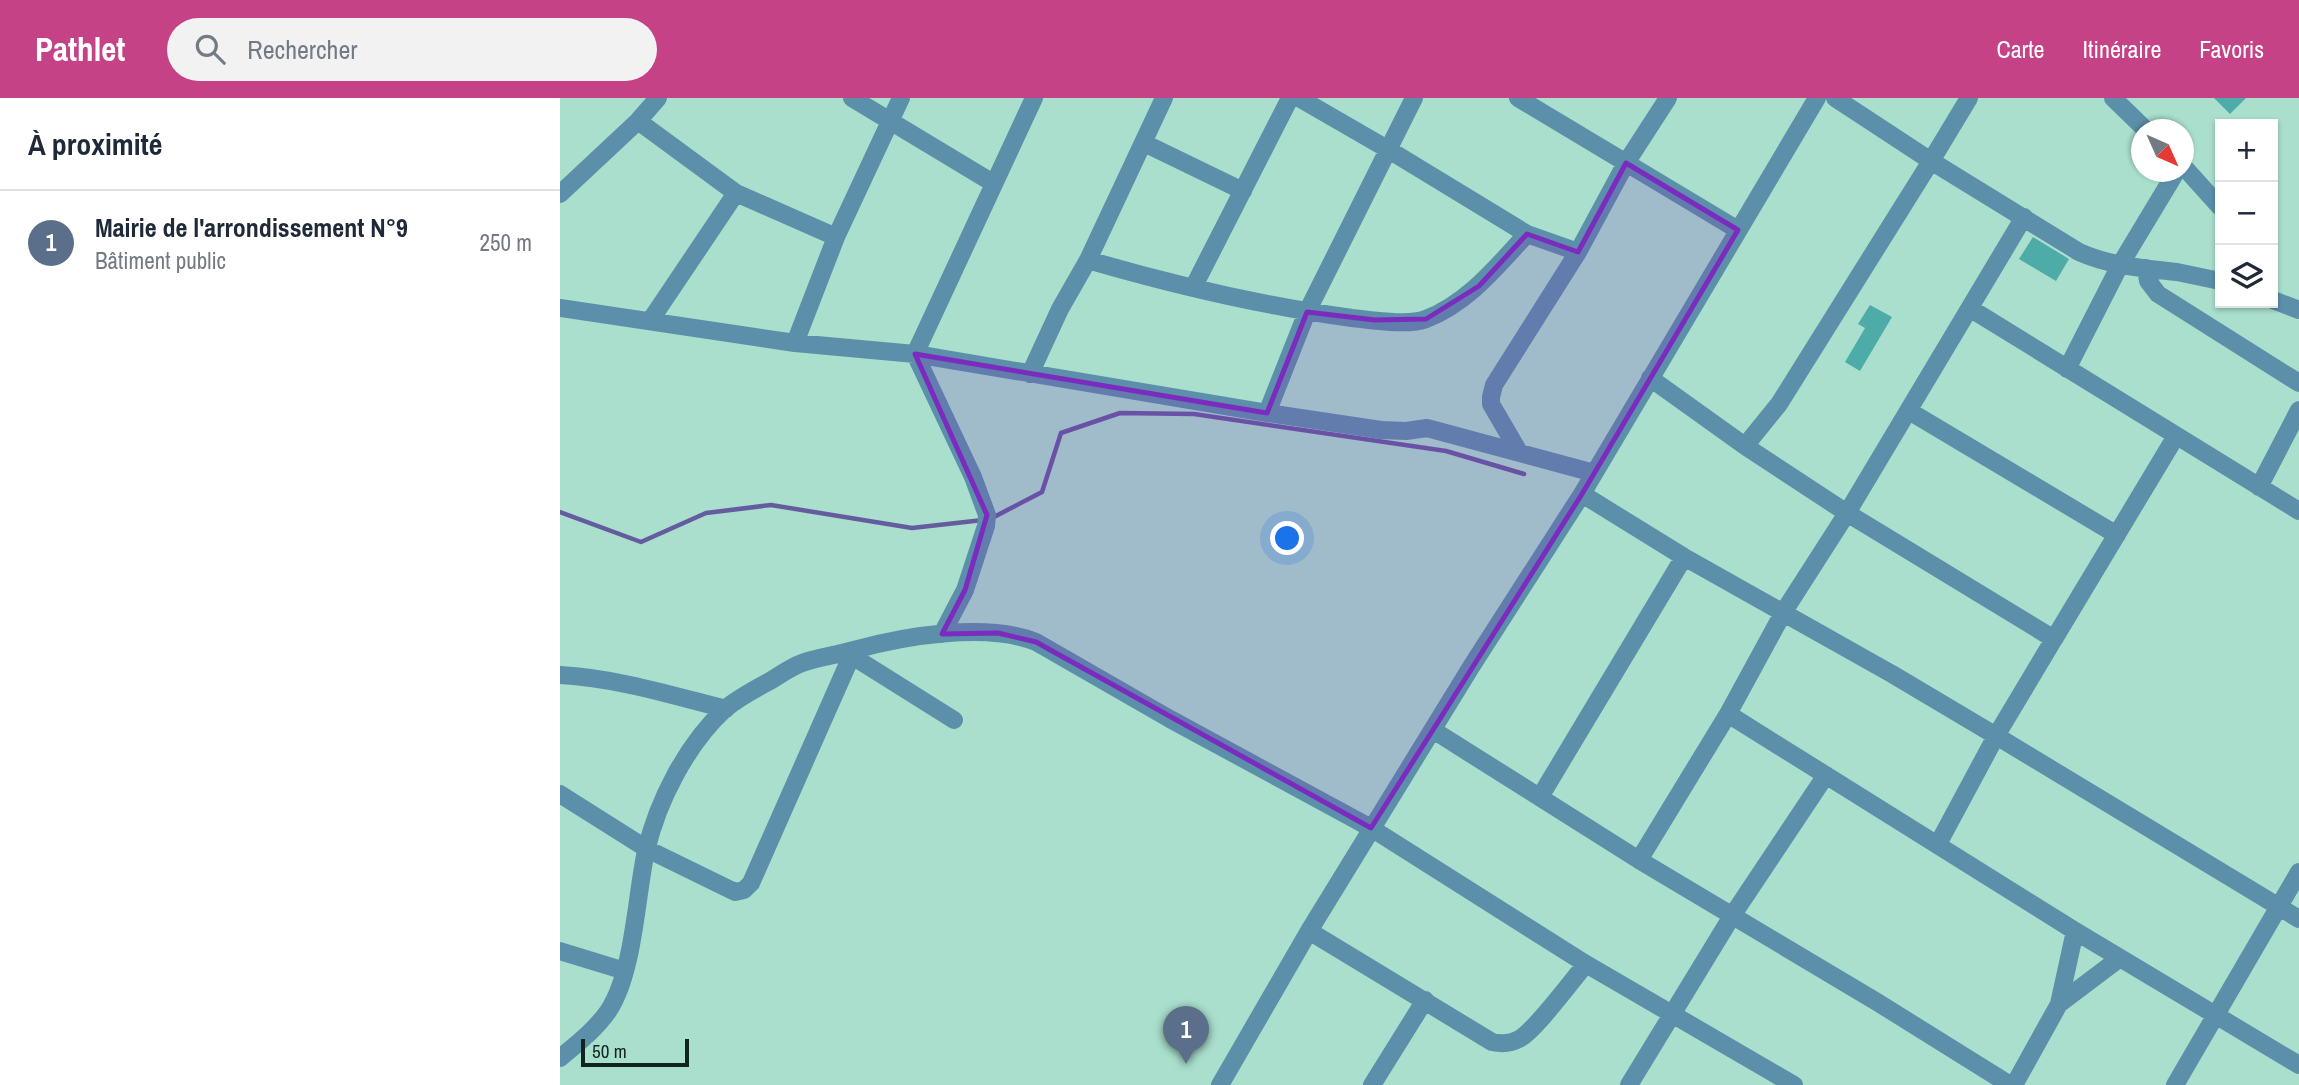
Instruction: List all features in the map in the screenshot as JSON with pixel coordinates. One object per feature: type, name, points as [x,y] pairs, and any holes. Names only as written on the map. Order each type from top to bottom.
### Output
[{"type":"street","points":[[560,194],[638,121],[658,98]]},
{"type":"street","points":[[852,98],[993,183]]},
{"type":"street","points":[[795,343],[836,237],[901,98]]},
{"type":"street","points":[[915,354],[1034,98]]},
{"type":"street","points":[[1030,374],[1060,309],[1088,260],[1164,98]]},
{"type":"street","points":[[1194,288],[1290,98]]},
{"type":"street","points":[[1298,98],[1527,234],[1578,251]]},
{"type":"street","points":[[1267,413],[1307,312],[1414,98]]},
{"type":"street","points":[[1518,98],[1738,230]]},
{"type":"street","points":[[1519,452],[1493,410],[1490,397],[1494,385],[1578,251],[1626,163],[1668,98]]},
{"type":"street","points":[[1220,1085],[1371,828],[1582,495],[1817,98]]},
{"type":"street","points":[[1835,98],[2079,252],[2107,263],[2215,280]]},
{"type":"street","points":[[1745,446],[1779,404],[1969,98]]},
{"type":"street","points":[[2113,98],[2135,119]]},
{"type":"street","points":[[638,121],[736,192],[836,237]]},
{"type":"street","points":[[1144,143],[1243,191]]},
{"type":"street","points":[[2194,179],[2215,202]]},
{"type":"street","points":[[2067,369],[2120,265],[2170,182]]},
{"type":"street","points":[[650,321],[736,192]]},
{"type":"street","points":[[1639,860],[1728,715],[1783,612],[1847,513],[2024,217]]},
{"type":"street","points":[[1088,260],[1194,288],[1307,312],[1375,320],[1418,321],[1460,301],[1479,286],[1527,234]]},
{"type":"street","points":[[2146,268],[2148,281],[2158,294],[2299,383]]},
{"type":"street","points":[[2278,301],[2299,310]]},
{"type":"street","points":[[560,308],[795,343],[915,354],[1381,430],[1427,428],[1594,473]]},
{"type":"street","points":[[1971,309],[2299,511]]},
{"type":"street","points":[[915,354],[974,477],[987,515],[986,526],[965,590],[942,635]]},
{"type":"street","points":[[1650,379],[1847,513],[2054,639]]},
{"type":"street","points":[[2259,487],[2299,410]]},
{"type":"street","points":[[1909,411],[2117,535]]},
{"type":"street","points":[[1938,844],[1996,736],[2176,436]]},
{"type":"street","points":[[1582,495],[1684,557],[1996,736],[2299,919]]},
{"type":"street","points":[[1540,797],[1684,557]]},
{"type":"street","points":[[560,1058],[593,1030],[617,996],[625,971],[647,849],[658,814],[687,755],[726,709],[743,696],[800,664],[853,653],[895,639],[998,633],[1019,635],[1036,642],[1170,719],[1371,828],[1586,964],[1794,1085]]},
{"type":"street","points":[[853,653],[954,720]]},
{"type":"street","points":[[560,794],[647,849],[735,892],[748,887],[853,653]]},
{"type":"street","points":[[560,675],[582,676],[628,685],[726,709]]},
{"type":"street","points":[[1728,715],[2074,931],[2299,1065]]},
{"type":"street","points":[[1433,730],[1639,860],[2012,1085],[2059,1004],[2074,931]]},
{"type":"street","points":[[1629,1085],[1732,916],[1826,775]]},
{"type":"street","points":[[2175,1085],[2299,872]]},
{"type":"street","points":[[1309,930],[1492,1042],[1511,1043],[1527,1034],[1586,964]]},
{"type":"street","points":[[560,951],[625,971]]},
{"type":"street","points":[[2059,1004],[2120,958]]},
{"type":"street","points":[[1372,1085],[1424,1000]]},
{"type":"highlighted area","points":[[1626,163],[1738,230],[1582,494],[1371,828],[1036,642],[998,633],[942,634],[965,590],[987,515],[915,354],[1267,413],[1307,312],[1375,320],[1426,319],[1479,286],[1527,234],[1578,252]]},
{"type":"building","points":[[2214,98],[2246,98],[2230,114]]},
{"type":"building","points":[[2033,237],[2069,259],[2056,281],[2019,259]]},
{"type":"building","points":[[1870,305],[1892,317],[1860,371],[1845,362],[1865,328],[1858,324]]},
{"type":"waterway","points":[[992,518],[1042,492],[1061,433],[1120,413],[1194,414],[1446,451],[1524,474]]},
{"type":"waterway","points":[[560,512],[641,542],[706,513],[771,505],[912,528],[983,520]]},
{"type":"place","name":"Mairie de l'arrondissement N°9","points":[[1186,1064]]}]
